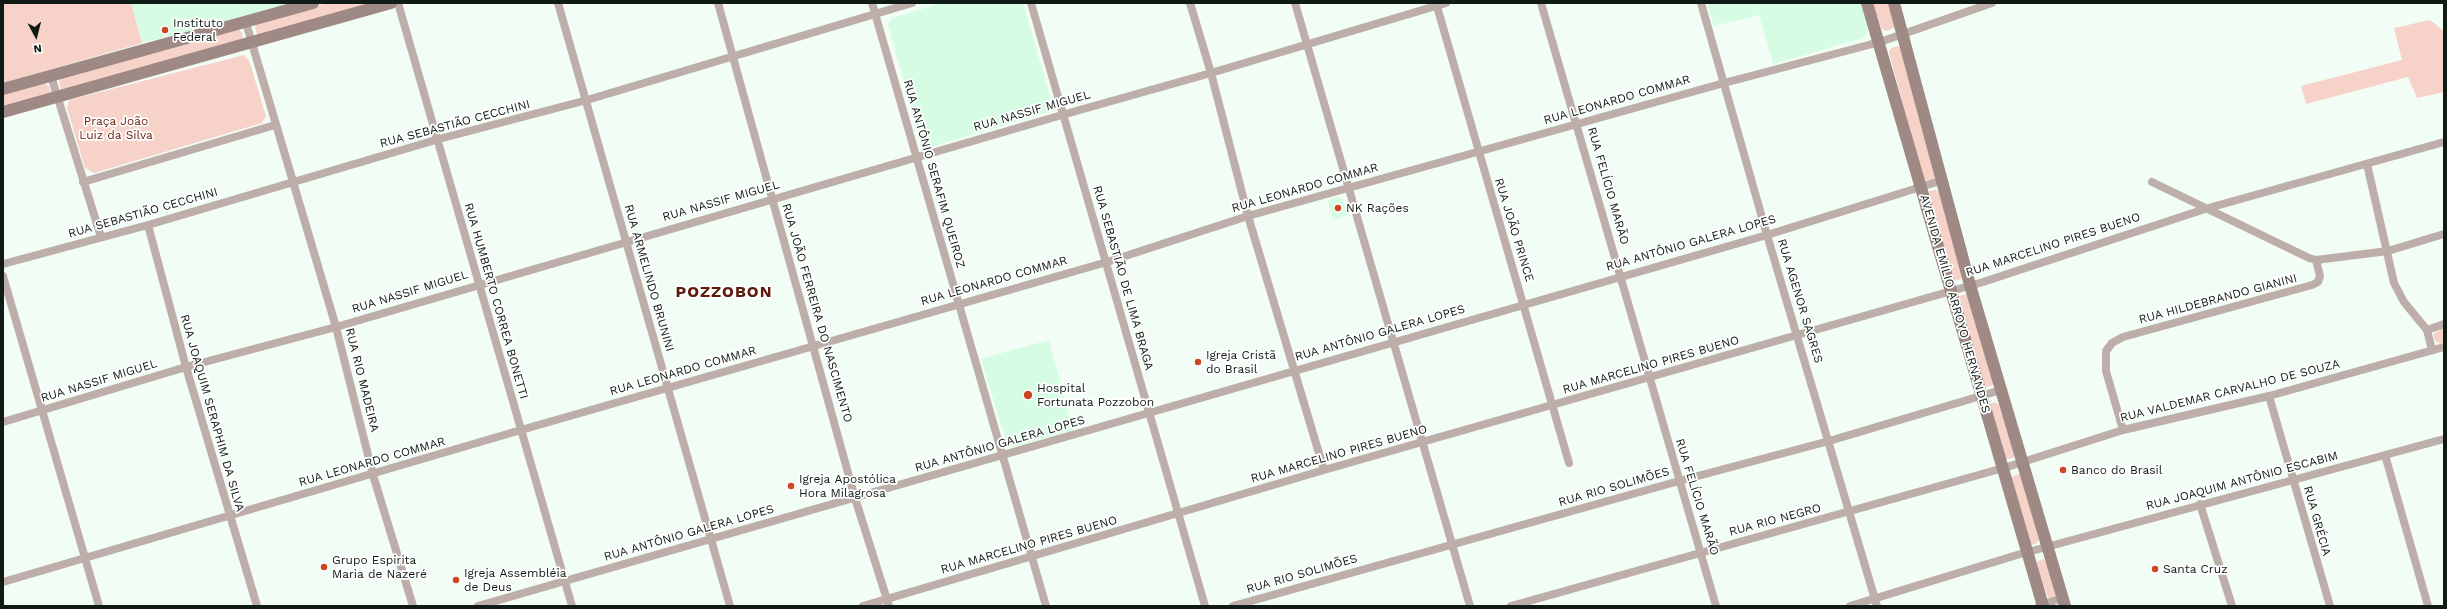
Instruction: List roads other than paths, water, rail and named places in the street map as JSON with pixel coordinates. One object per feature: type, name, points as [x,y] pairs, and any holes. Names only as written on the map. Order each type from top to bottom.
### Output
[{"type":"main road","points":[[3,89],[246,23],[313,3]]},
{"type":"main road","points":[[3,112],[58,98],[391,3]]},
{"type":"main road","name":"AVENIDA EMÍLIO ARROYO HERNANDES","points":[[1867,3],[1880,42],[1983,396],[2002,469],[2028,553],[2041,605]]},
{"type":"main road","name":"AVENIDA EMÍLIO ARROYO HERNANDES","points":[[1894,3],[1943,180],[1970,285],[2064,602]]},
{"type":"street","name":"RUA HUMBERTO CORREA BONETTI","points":[[398,3],[572,606]]},
{"type":"street","name":"RUA ARMELINDO BRUNINI","points":[[558,3],[587,100],[625,242],[730,606]]},
{"type":"street","name":"RUA JOÃO FERREIRA DO NASCIMENTO","points":[[718,3],[855,498],[888,602]]},
{"type":"street","name":"RUA ANTÔNIO SERAFIM QUEIROZ","points":[[872,3],[1004,455],[1046,606]]},
{"type":"street","name":"RUA SEBASTIÃO CECCHINI","points":[[3,264],[148,225],[438,140],[587,100],[912,3]]},
{"type":"street","name":"RUA SEBASTIÃO DE LIMA BRAGA","points":[[1031,3],[1062,115],[1107,262],[1177,515],[1205,606]]},
{"type":"street","points":[[1190,3],[1211,73],[1248,216],[1296,370],[1324,470]]},
{"type":"street","points":[[1295,3],[1470,606]]},
{"type":"street","name":"RUA NASSIF MIGUEL","points":[[3,422],[186,367],[336,327],[478,284],[1211,73],[1437,4],[1446,3]]},
{"type":"street","name":"RUA FELÍCIO MARÃO","points":[[1541,3],[1622,276],[1679,481],[1716,606]]},
{"type":"street","name":"RUA AGENOR SAGRES","points":[[1702,3],[1767,235],[1830,441],[1849,512],[1876,602]]},
{"type":"street","name":"RUA LEONARDO COMMAR","points":[[3,582],[373,475],[520,430],[813,345],[1107,262],[1248,216],[1724,82],[1880,42],[1992,3]]},
{"type":"street","name":"RUA JOÃO PRINCE","points":[[1437,4],[1478,151],[1569,463]]},
{"type":"street","name":"RUA RIO MADEIRA","points":[[246,23],[250,43],[294,183],[336,327],[373,475],[413,606]]},
{"type":"street","points":[[51,76],[101,237]]},
{"type":"street","points":[[83,182],[275,125]]},
{"type":"street","name":"RUA MARCELINO PIRES BUENO","points":[[863,606],[888,602],[1032,556],[1177,515],[1324,470],[1650,378],[1970,285],[2206,209],[2444,142]]},
{"type":"street","points":[[2367,164],[2398,293],[2427,330],[2432,350]]},
{"type":"street","name":"RUA ANTÔNIO GALERA LOPES","points":[[478,606],[1149,413],[1392,341],[1524,305],[1767,235],[1943,180]]},
{"type":"street","points":[[2152,182],[2316,260],[2388,251],[2444,234]]},
{"type":"street","name":"RUA JOAQUIM SERAPHIM DA SILVA","points":[[148,225],[186,367],[229,516],[257,606]]},
{"type":"street","name":"RUA HILDEBRANDO GIANINI","points":[[2123,430],[2106,371],[2106,351],[2112,343],[2123,337],[2312,285],[2318,282],[2320,276],[2316,260]]},
{"type":"street","points":[[3,276],[41,411],[99,606]]},
{"type":"street","points":[[2427,330],[2444,324]]},
{"type":"street","name":"RUA VALDEMAR CARVALHO DE SOUZA","points":[[2022,462],[2123,430],[2269,396],[2444,347]]},
{"type":"street","name":"RUA RIO SOLIMÕES","points":[[1233,606],[1679,481],[1830,441],[2001,390]]},
{"type":"street","name":"RUA GRÉCIA","points":[[2269,396],[2330,606]]},
{"type":"street","name":"RUA JOAQUIM ANTÔNIO ESCABIM","points":[[1850,606],[1876,602],[2047,547],[2200,504],[2444,439]]},
{"type":"street","points":[[2385,455],[2428,606]]},
{"type":"street","name":"RUA RIO NEGRO","points":[[1511,606],[2002,469],[2022,462]]},
{"type":"street","points":[[2200,504],[2232,606]]},
{"type":"street","points":[[2041,605],[2064,602]]},
{"type":"place","name":"Instituto Federal","points":[[165,30]]},
{"type":"place","name":"NK Rações","points":[[1338,208]]},
{"type":"place","name":"Igreja Cristã do Brasil","points":[[1198,362]]},
{"type":"place","name":"Hospital Fortunata Pozzobon","points":[[1028,395]]},
{"type":"place","name":"Banco do Brasil","points":[[2063,470]]},
{"type":"place","name":"Igreja Apostólica Hora Milagrosa","points":[[791,486]]},
{"type":"place","name":"Grupo Espirita Maria de Nazeré","points":[[324,567]]},
{"type":"place","name":"Santa Cruz","points":[[2155,569]]},
{"type":"place","name":"Igreja Assembléia de Deus","points":[[456,580]]},
{"type":"district","name":"POZZOBON","points":[[724,292]]},
{"type":"park label","name":"Praça João Luiz da Silva","points":[[116,128]]}]
